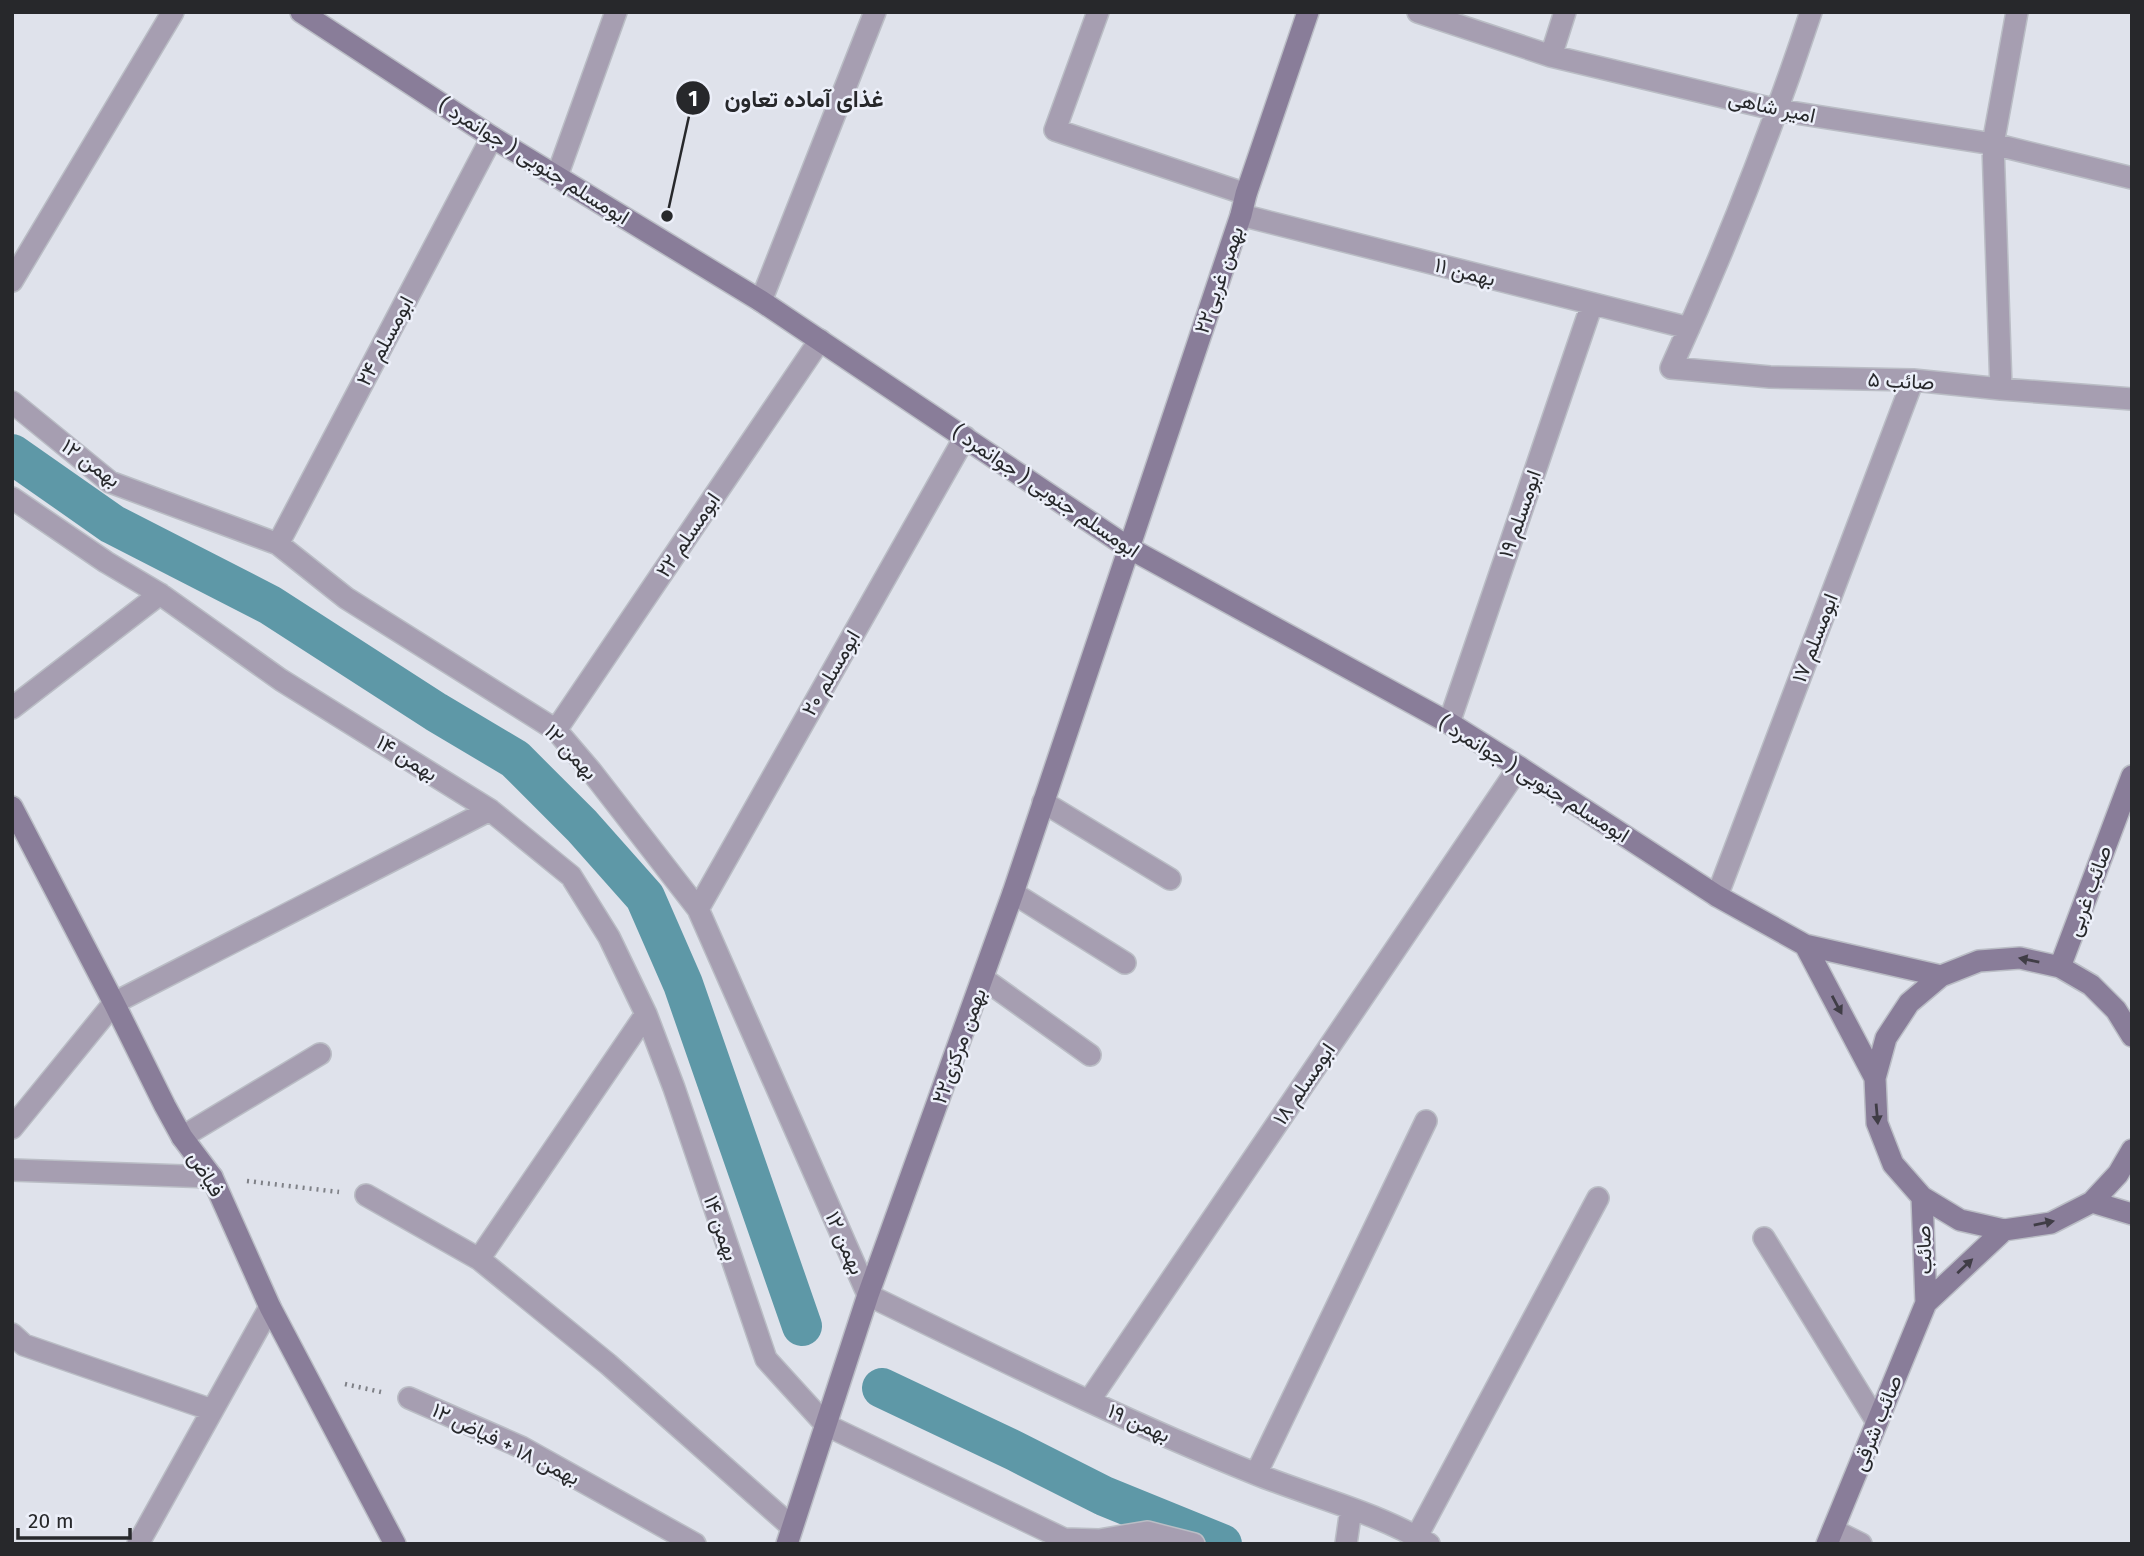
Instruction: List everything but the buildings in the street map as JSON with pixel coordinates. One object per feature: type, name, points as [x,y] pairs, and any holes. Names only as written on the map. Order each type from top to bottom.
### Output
[{"type":"street","points":[[12,281],[173,12]]},
{"type":"street","points":[[556,176],[616,12]]},
{"type":"street","points":[[761,301],[875,12]]},
{"type":"street","points":[[1098,12],[1055,130],[1246,194]]},
{"type":"street","name":"۲۲بهمن غربی","points":[[1129,548],[1308,12]]},
{"type":"street","name":"امیر شاهی","points":[[1418,12],[1551,56],[1778,110],[1993,145],[2132,178]]},
{"type":"street","points":[[1551,56],[1565,12]]},
{"type":"street","points":[[1689,328],[1778,110],[1811,12]]},
{"type":"street","points":[[2001,390],[1993,145],[2017,12]]},
{"type":"street","name":"ابومسلم جنوبی ( جوانمرد )","points":[[309,15],[492,137],[761,301],[1129,548],[1448,723],[1717,896],[1805,945],[1941,976]]},
{"type":"street","name":"ابومسلم ۲۴","points":[[278,544],[492,137]]},
{"type":"street","name":"بهمن ۱۱","points":[[1241,215],[1689,328]]},
{"type":"street","name":"ابومسلم ۱۹","points":[[1448,723],[1592,304]]},
{"type":"street","name":"صائب ۵","points":[[1689,328],[1671,368],[1770,377],[1913,380],[2001,390],[2132,399]]},
{"type":"street","name":"ابومسلم ۲۲","points":[[556,730],[820,340]]},
{"type":"street","name":"ابومسلم ۱۷","points":[[1717,896],[1913,380]]},
{"type":"street","name":"بهمن ۱۲","points":[[12,402],[110,482],[278,544],[346,598],[556,730],[592,771],[698,909],[868,1295]]},
{"type":"street","name":"ابومسلم ۲۰","points":[[698,909],[965,437]]},
{"type":"street","name":"بهمن ۱۴","points":[[12,498],[106,562],[160,594],[281,680],[490,810],[571,876],[608,937],[646,1014],[674,1088],[766,1359],[826,1425]]},
{"type":"street","name":"۲۲بهمن مرکزی","points":[[789,1535],[868,1295],[984,979],[1129,548]]},
{"type":"street","points":[[12,708],[160,594]]},
{"type":"street","name":"ابومسلم ۱۸","points":[[1089,1401],[1519,767]]},
{"type":"street","name":"صائب غربی","points":[[2060,967],[2132,776]]},
{"type":"street","points":[[1043,802],[1170,879]]},
{"type":"street","name":"فیاض","points":[[12,807],[114,1003],[164,1106],[182,1137],[212,1177],[270,1307],[395,1544]]},
{"type":"street","points":[[12,1128],[114,1003],[490,810]]},
{"type":"street","points":[[1013,894],[1125,963]]},
{"type":"street","points":[[1805,945],[1875,1078]]},
{"type":"street","points":[[2132,1036],[2116,1010],[2100,993],[2060,967],[2020,958],[1979,961],[1941,976],[1909,1003],[1886,1038],[1875,1078],[1877,1123],[1893,1164],[1922,1197],[1960,1220],[2004,1230],[2051,1223],[2092,1202],[2118,1174],[2132,1150]]},
{"type":"street","points":[[984,979],[1090,1055]]},
{"type":"street","points":[[480,1259],[646,1014]]},
{"type":"street","points":[[182,1137],[320,1054]]},
{"type":"street","points":[[1256,1475],[1426,1121]]},
{"type":"street","points":[[12,1170],[212,1177]]},
{"type":"street","points":[[366,1195],[480,1259],[608,1364],[789,1535]]},
{"type":"street","name":"صائب","points":[[1922,1197],[1926,1303]]},
{"type":"street","points":[[1423,1540],[1598,1198]]},
{"type":"street","points":[[2092,1202],[2132,1214]]},
{"type":"street","points":[[1926,1303],[2004,1230]]},
{"type":"street","points":[[1764,1238],[1877,1422]]},
{"type":"street","name":"بهمن ۱۹","points":[[868,1295],[1089,1401],[1256,1475],[1351,1509],[1423,1540]]},
{"type":"street","name":"صائب شرقی","points":[[1830,1537],[1926,1303]]},
{"type":"street","points":[[138,1544],[270,1307]]},
{"type":"street","points":[[12,1334],[24,1345],[212,1410]]},
{"type":"street","name":"بهمن ۱۸ + فیاض ۱۲","points":[[409,1398],[521,1447],[695,1544]]},
{"type":"street","points":[[826,1425],[1064,1539],[1100,1540],[1147,1532],[1195,1544]]},
{"type":"street","points":[[1346,1544],[1351,1509]]},
{"type":"street","points":[[1830,1537],[1861,1544]]},
{"type":"path","points":[[212,1177],[366,1195]]},
{"type":"path","name":"بهمن ۱۸ + فیاض ۱۲","points":[[305,1374],[409,1398]]},
{"type":"waterway","points":[[12,454],[112,524],[270,605],[436,712],[515,759],[582,826],[645,897],[683,984],[802,1326]]},
{"type":"waterway","points":[[882,1388],[1104,1496],[1222,1544]]},
{"type":"place","name":"غذای آماده تعاون","points":[[667,216]]}]
